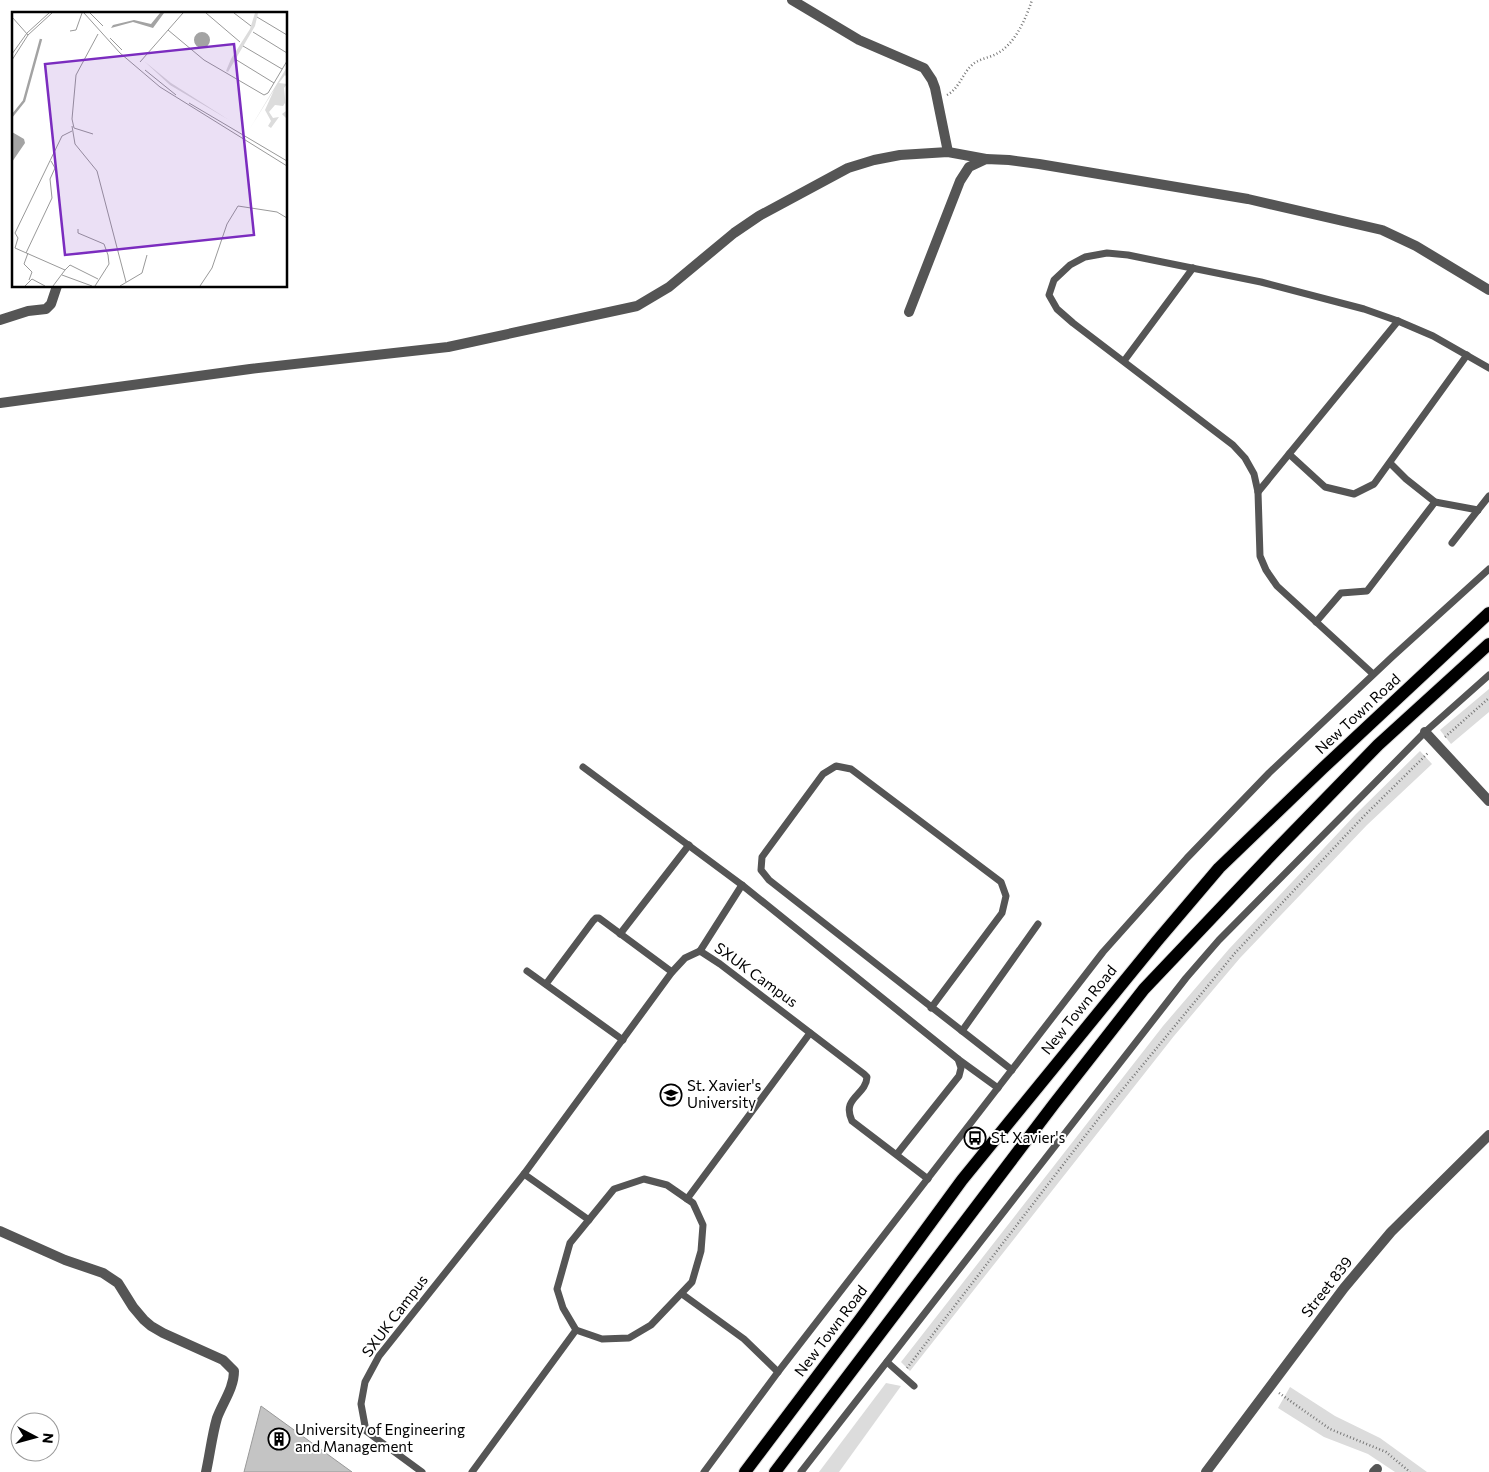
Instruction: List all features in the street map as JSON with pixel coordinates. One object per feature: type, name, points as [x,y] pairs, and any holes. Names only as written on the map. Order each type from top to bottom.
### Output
[{"type":"main road","name":"New Town Road","points":[[745,1472],[862,1318],[962,1180],[1150,949],[1219,868],[1489,613]]},
{"type":"main road","points":[[774,1472],[1054,1104],[1144,989],[1275,850],[1378,745],[1489,644]]},
{"type":"street","points":[[792,0],[859,40],[924,68],[935,88],[948,152]]},
{"type":"street","points":[[0,403],[250,369],[448,347],[637,306],[669,287],[734,233],[759,216],[848,168],[900,155],[948,152],[986,159],[1039,164],[1248,199],[1382,230],[1416,246],[1489,290]]},
{"type":"street","points":[[909,312],[960,181],[969,166],[986,159]]},
{"type":"street","points":[[0,320],[28,311],[46,309],[51,304],[56,288]]},
{"type":"street","points":[[1425,732],[1489,801]]},
{"type":"street","name":"Street 839","points":[[1206,1472],[1344,1288],[1390,1232],[1489,1135]]},
{"type":"street","points":[[0,1231],[118,1282],[133,1307],[144,1320],[163,1333],[223,1360],[234,1371],[233,1384],[217,1420],[206,1472]]},
{"type":"lane","points":[[1373,674],[1277,586],[1266,570],[1260,556],[1258,492],[1254,474],[1245,458],[1233,445],[1073,324],[1056,309],[1049,295],[1054,280],[1070,265],[1085,257],[1107,253],[1128,255],[1193,268],[1261,282],[1364,309],[1433,336],[1489,368]]},
{"type":"lane","points":[[1124,361],[1193,268]]},
{"type":"lane","points":[[1258,492],[1398,321]]},
{"type":"lane","points":[[1289,454],[1325,487],[1354,494],[1374,484],[1467,355]]},
{"type":"lane","points":[[1390,463],[1406,479],[1435,502],[1478,510]]},
{"type":"lane","points":[[1452,544],[1489,496]]},
{"type":"lane","points":[[1316,622],[1341,593],[1367,591],[1435,502]]},
{"type":"lane","points":[[704,1472],[778,1372],[1103,952],[1187,858],[1269,773],[1373,674],[1489,570]]},
{"type":"lane","points":[[801,1472],[1186,978],[1218,940],[1425,732],[1489,675]]},
{"type":"lane","points":[[931,1008],[1002,913],[1006,896],[1001,882],[851,769],[836,766],[822,774],[767,850],[762,857],[761,870],[769,880],[931,1008],[1012,1070]]},
{"type":"lane","points":[[584,767],[742,885],[958,1059],[998,1088]]},
{"type":"lane","points":[[620,934],[688,845]]},
{"type":"lane","points":[[700,951],[742,885]]},
{"type":"lane","points":[[546,984],[596,918],[602,920],[672,972]]},
{"type":"lane","points":[[962,1031],[1038,924]]},
{"type":"lane","name":"SXUK Campus","points":[[422,1472],[366,1431],[361,1404],[365,1382],[379,1356],[524,1174],[672,972],[685,958],[700,951],[720,964],[867,1077],[866,1082],[850,1104],[848,1112],[852,1121],[897,1154]]},
{"type":"lane","points":[[527,971],[623,1040]]},
{"type":"lane","points":[[687,1199],[810,1033]]},
{"type":"lane","points":[[928,1179],[897,1154],[960,1076],[961,1068],[958,1059]]},
{"type":"lane","points":[[524,1174],[589,1220]]},
{"type":"lane","points":[[644,1179],[667,1185],[693,1203],[703,1224],[701,1251],[692,1282],[652,1324],[629,1338],[602,1339],[576,1330],[563,1308],[557,1289],[570,1243],[589,1220],[614,1189],[644,1179]]},
{"type":"lane","points":[[682,1294],[744,1340],[778,1372]]},
{"type":"lane","points":[[472,1472],[576,1330]]},
{"type":"lane","points":[[887,1362],[914,1386]]},
{"type":"path","points":[[936,98],[949,95],[955,90],[966,71],[975,62],[998,54],[1004,49],[1023,26],[1032,0]]},
{"type":"path","points":[[900,1374],[907,1368],[1099,1118],[1235,953],[1362,817],[1489,698]]},
{"type":"path","points":[[1270,1386],[1330,1429],[1386,1452],[1410,1472]]},
{"type":"shaded area","points":[[1489,689],[1489,712],[1451,744],[1440,730]]},
{"type":"shaded area","points":[[1420,751],[1432,764],[1367,825],[1240,958],[1174,1036],[910,1371],[901,1362],[1163,1026],[1229,949],[1356,814]]},
{"type":"shaded area","points":[[886,1383],[901,1386],[839,1472],[819,1472]]},
{"type":"shaded area","points":[[1290,1387],[1335,1416],[1380,1438],[1427,1472],[1395,1472],[1368,1454],[1324,1437],[1278,1408]]},
{"type":"building","name":"University of Engineering and Management","points":[[261,1406],[352,1472],[244,1472]]},
{"type":"place","name":"St. Xavier's University","points":[[671,1095]]},
{"type":"place","name":"St. Xavier's","points":[[975,1138]]},
{"type":"place","name":"University of Engineering and Management","points":[[279,1439]]}]
